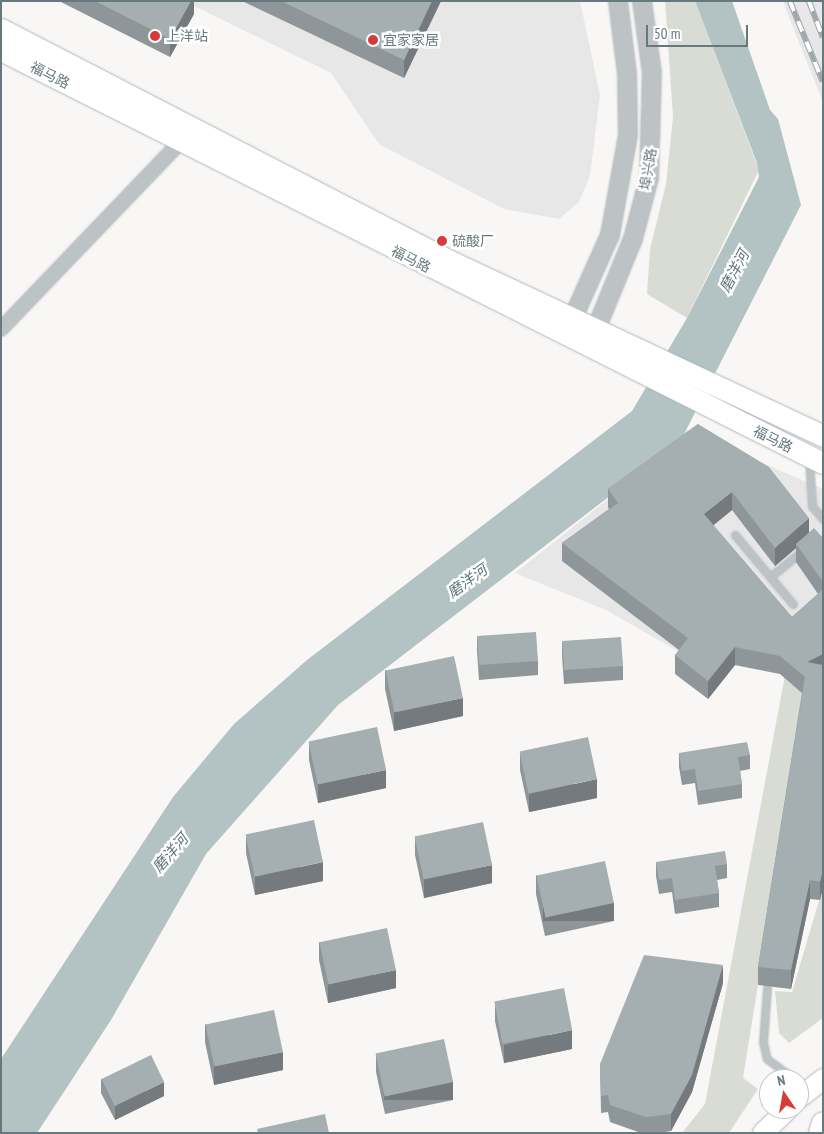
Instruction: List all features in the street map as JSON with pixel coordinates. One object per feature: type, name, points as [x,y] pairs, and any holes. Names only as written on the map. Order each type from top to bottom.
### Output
[{"type":"highway","points":[[820,1133],[823,1124]]},
{"type":"main road","name":"福马路","points":[[1,30],[450,261],[823,436]]},
{"type":"main road","name":"福马路","points":[[1,50],[641,375],[816,459]]},
{"type":"main road","points":[[763,1133],[778,1119]]},
{"type":"street","name":"埠兴路","points":[[573,318],[610,234],[628,135],[618,1]]},
{"type":"street","name":"埠兴路","points":[[596,329],[633,239],[649,178],[652,73],[642,1]]},
{"type":"street","points":[[1,329],[180,141]]},
{"type":"lane","points":[[816,459],[812,506],[823,519]]},
{"type":"lane","points":[[735,535],[793,604]]},
{"type":"lane","points":[[770,577],[810,543]]},
{"type":"lane","points":[[767,988],[763,1042],[767,1059],[782,1069]]},
{"type":"shaded area","points":[[184,1],[580,1],[600,95],[590,176],[579,202],[559,219],[504,209],[379,144],[331,73]]},
{"type":"shaded area","points":[[665,1],[695,1],[759,170],[687,318],[647,294],[650,249],[666,184],[673,117]]},
{"type":"shaded area","points":[[783,1],[823,1],[823,102],[790,20]]},
{"type":"shaded area","points":[[686,430],[823,489],[823,673],[785,675],[688,657],[606,610],[515,573],[680,442]]},
{"type":"shaded area","points":[[785,675],[807,681],[743,1078],[758,1089],[729,1133],[682,1133],[705,1104]]},
{"type":"shaded area","points":[[823,887],[823,1018],[789,1043],[779,1033],[775,991],[792,992]]},
{"type":"water","name":"磨洋河","points":[[695,1],[732,1],[770,110],[778,119],[801,205],[680,442],[338,705],[206,854],[111,1020],[37,1133],[1,1133],[1,1059],[173,797],[234,724],[307,660],[632,411],[687,318],[759,177],[757,163]]},
{"type":"building","points":[[95,1],[191,1],[170,39]]},
{"type":"building","points":[[281,1],[432,1],[404,60]]},
{"type":"building","points":[[698,424],[769,467],[809,518],[775,548],[732,492],[704,514],[792,617],[823,589],[823,654],[807,662],[823,665],[823,869],[820,882],[810,880],[791,970],[758,967],[805,677],[780,656],[735,647],[708,681],[675,655],[688,638],[562,543],[618,503],[608,489]]},
{"type":"building","points":[[814,528],[823,538],[823,582],[796,544]]},
{"type":"building","points":[[536,632],[538,661],[479,665],[477,636]]},
{"type":"building","points":[[621,637],[623,666],[564,670],[562,641]]},
{"type":"building","points":[[454,656],[463,698],[394,713],[386,671]]},
{"type":"building","points":[[377,727],[386,770],[318,785],[309,742]]},
{"type":"building","points":[[588,737],[597,779],[528,794],[520,752]]},
{"type":"building","points":[[747,742],[750,755],[738,757],[742,784],[698,791],[695,769],[682,771],[679,753]]},
{"type":"building","points":[[314,820],[323,862],[254,877],[246,835]]},
{"type":"building","points":[[483,822],[492,865],[424,880],[415,837]]},
{"type":"building","points":[[725,851],[727,864],[715,866],[719,893],[675,900],[672,878],[659,880],[656,862]]},
{"type":"building","points":[[605,861],[614,903],[545,918],[537,876]]},
{"type":"building","points":[[387,928],[396,970],[328,984],[320,942]]},
{"type":"building","points":[[644,955],[723,965],[692,1075],[671,1114],[646,1117],[610,1105],[608,1095],[601,1096],[600,1064]]},
{"type":"building","points":[[564,988],[572,1030],[503,1044],[494,1002]]},
{"type":"building","points":[[274,1010],[283,1052],[214,1067],[206,1025]]},
{"type":"building","points":[[444,1039],[453,1082],[385,1097],[376,1054]]},
{"type":"building","points":[[151,1055],[164,1082],[115,1106],[102,1079]]},
{"type":"building","points":[[325,1114],[329,1133],[258,1133],[257,1129]]},
{"type":"railway","points":[[790,1],[823,82]]},
{"type":"railway","points":[[809,1],[823,37]]},
{"type":"place","name":"上洋站","points":[[155,36]]},
{"type":"place","name":"宜家家居","points":[[373,40]]},
{"type":"place","name":"硫酸厂","points":[[442,241]]}]
